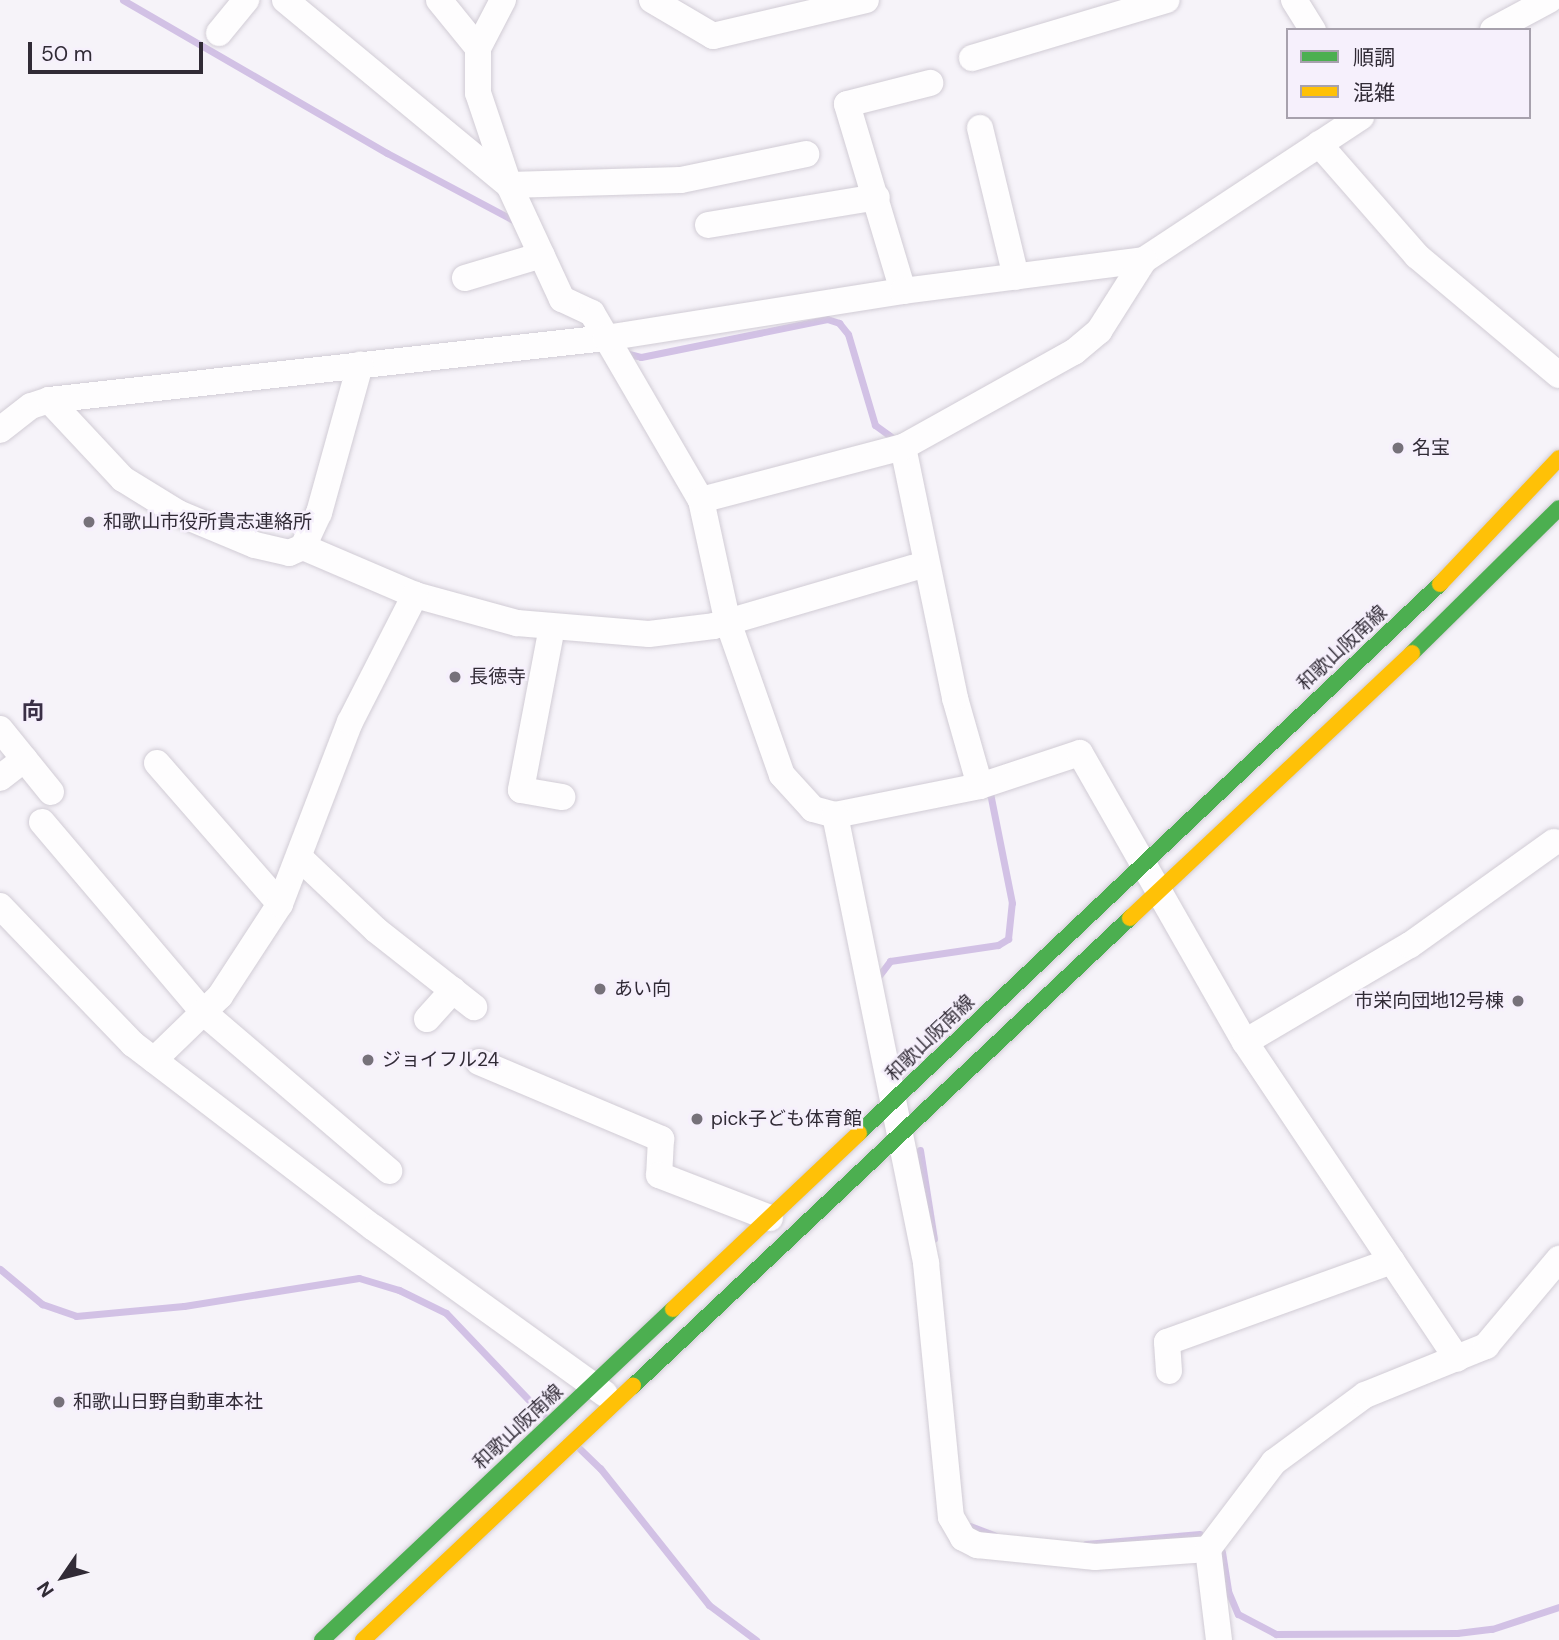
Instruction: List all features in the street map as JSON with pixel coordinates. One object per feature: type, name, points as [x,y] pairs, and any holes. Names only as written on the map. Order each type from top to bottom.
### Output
[{"type":"main road","name":"和歌山阪南線","points":[[322,1640],[1472,554],[1559,458]]},
{"type":"main road","points":[[363,1640],[1495,575],[1559,508]]},
{"type":"street","points":[[219,33],[246,0]]},
{"type":"street","points":[[285,0],[509,185],[681,180],[806,154]]},
{"type":"street","points":[[439,0],[478,48]]},
{"type":"street","points":[[503,0],[478,48],[478,93],[509,185],[562,299],[592,313],[701,500],[727,619],[782,775],[813,809],[835,816],[986,784],[1080,753],[1245,1042],[1457,1359]]},
{"type":"street","points":[[652,0],[713,36],[866,0]]},
{"type":"street","points":[[972,58],[1167,0]]},
{"type":"street","points":[[1294,0],[1312,28]]},
{"type":"street","points":[[1497,28],[1549,0]]},
{"type":"street","points":[[903,291],[847,104],[930,83]]},
{"type":"street","points":[[701,500],[908,443],[1073,352],[1098,331],[1144,260],[1358,119]]},
{"type":"street","points":[[980,128],[1016,277]]},
{"type":"street","points":[[1319,144],[1417,256],[1559,375]]},
{"type":"street","points":[[708,225],[877,197]]},
{"type":"street","points":[[465,278],[542,255]]},
{"type":"street","points":[[0,430],[32,406],[49,400],[606,338],[903,291],[1144,260]]},
{"type":"street","points":[[49,400],[123,479],[150,497],[255,545],[289,553],[303,547],[319,513],[360,365]]},
{"type":"street","points":[[908,443],[926,564],[954,698],[986,784]]},
{"type":"street","points":[[303,547],[415,595],[517,623],[649,635],[713,626],[727,619],[926,564]]},
{"type":"street","points":[[154,1060],[220,996],[280,904],[301,859],[350,722],[415,595]]},
{"type":"street","points":[[552,626],[521,790],[562,797]]},
{"type":"street","points":[[0,729],[51,792]]},
{"type":"street","points":[[0,778],[24,759]]},
{"type":"street","points":[[158,763],[280,904]]},
{"type":"street","points":[[835,816],[926,1263],[951,1517],[963,1538],[977,1545],[1095,1556],[1213,1543]]},
{"type":"street","points":[[43,821],[204,1012],[389,1171]]},
{"type":"street","points":[[1245,1042],[1410,944],[1554,842]]},
{"type":"street","points":[[301,859],[376,930],[474,1007]]},
{"type":"street","points":[[0,906],[154,1060],[606,1410]]},
{"type":"street","points":[[427,1019],[453,990]]},
{"type":"street","points":[[479,1062],[661,1139],[659,1175],[770,1218]]},
{"type":"street","points":[[1219,1640],[1213,1543],[1274,1462],[1365,1395],[1486,1346],[1559,1259]]},
{"type":"street","points":[[1169,1371],[1167,1342],[1392,1261]]},
{"type":"waterway","points":[[123,0],[387,153],[515,221]]},
{"type":"waterway","points":[[625,353],[641,357],[827,319],[839,323],[848,334],[875,425],[894,439]]},
{"type":"waterway","points":[[878,977],[890,961],[998,945],[1008,939],[1012,903],[989,788]]},
{"type":"waterway","points":[[920,1150],[934,1239]]},
{"type":"waterway","points":[[0,1269],[42,1304],[76,1316],[184,1306],[359,1278],[399,1290],[446,1313],[545,1417]]},
{"type":"waterway","points":[[580,1449],[600,1468],[709,1605],[756,1640]]},
{"type":"waterway","points":[[970,1526],[994,1535]]},
{"type":"waterway","points":[[1086,1544],[1200,1534]]},
{"type":"waterway","points":[[1222,1552],[1228,1591],[1238,1614],[1276,1634],[1457,1633],[1492,1629],[1559,1607]]},
{"type":"traffic: fast","points":[[1412,653],[1559,508]]},
{"type":"traffic: fast","points":[[859,1133],[1440,584]]},
{"type":"traffic: fast","points":[[633,1386],[1130,918]]},
{"type":"traffic: fast","points":[[322,1640],[673,1309]]},
{"type":"traffic: slow","points":[[1440,584],[1559,458]]},
{"type":"traffic: slow","points":[[1130,918],[1412,653]]},
{"type":"traffic: slow","points":[[673,1309],[859,1133]]},
{"type":"traffic: slow","points":[[363,1640],[633,1386]]},
{"type":"place","name":"名宝","points":[[1398,448]]},
{"type":"place","name":"和歌山市役所貴志連絡所","points":[[89,522]]},
{"type":"place","name":"長徳寺","points":[[455,677]]},
{"type":"place","name":"あい向","points":[[600,989]]},
{"type":"place","name":"市栄向団地12号棟","points":[[1518,1001]]},
{"type":"place","name":"ジョイフル24","points":[[368,1060]]},
{"type":"place","name":"pick子ども体育館","points":[[697,1119]]},
{"type":"place","name":"和歌山日野自動車本社","points":[[59,1402]]},
{"type":"district","name":"向","points":[[33,711]]}]
